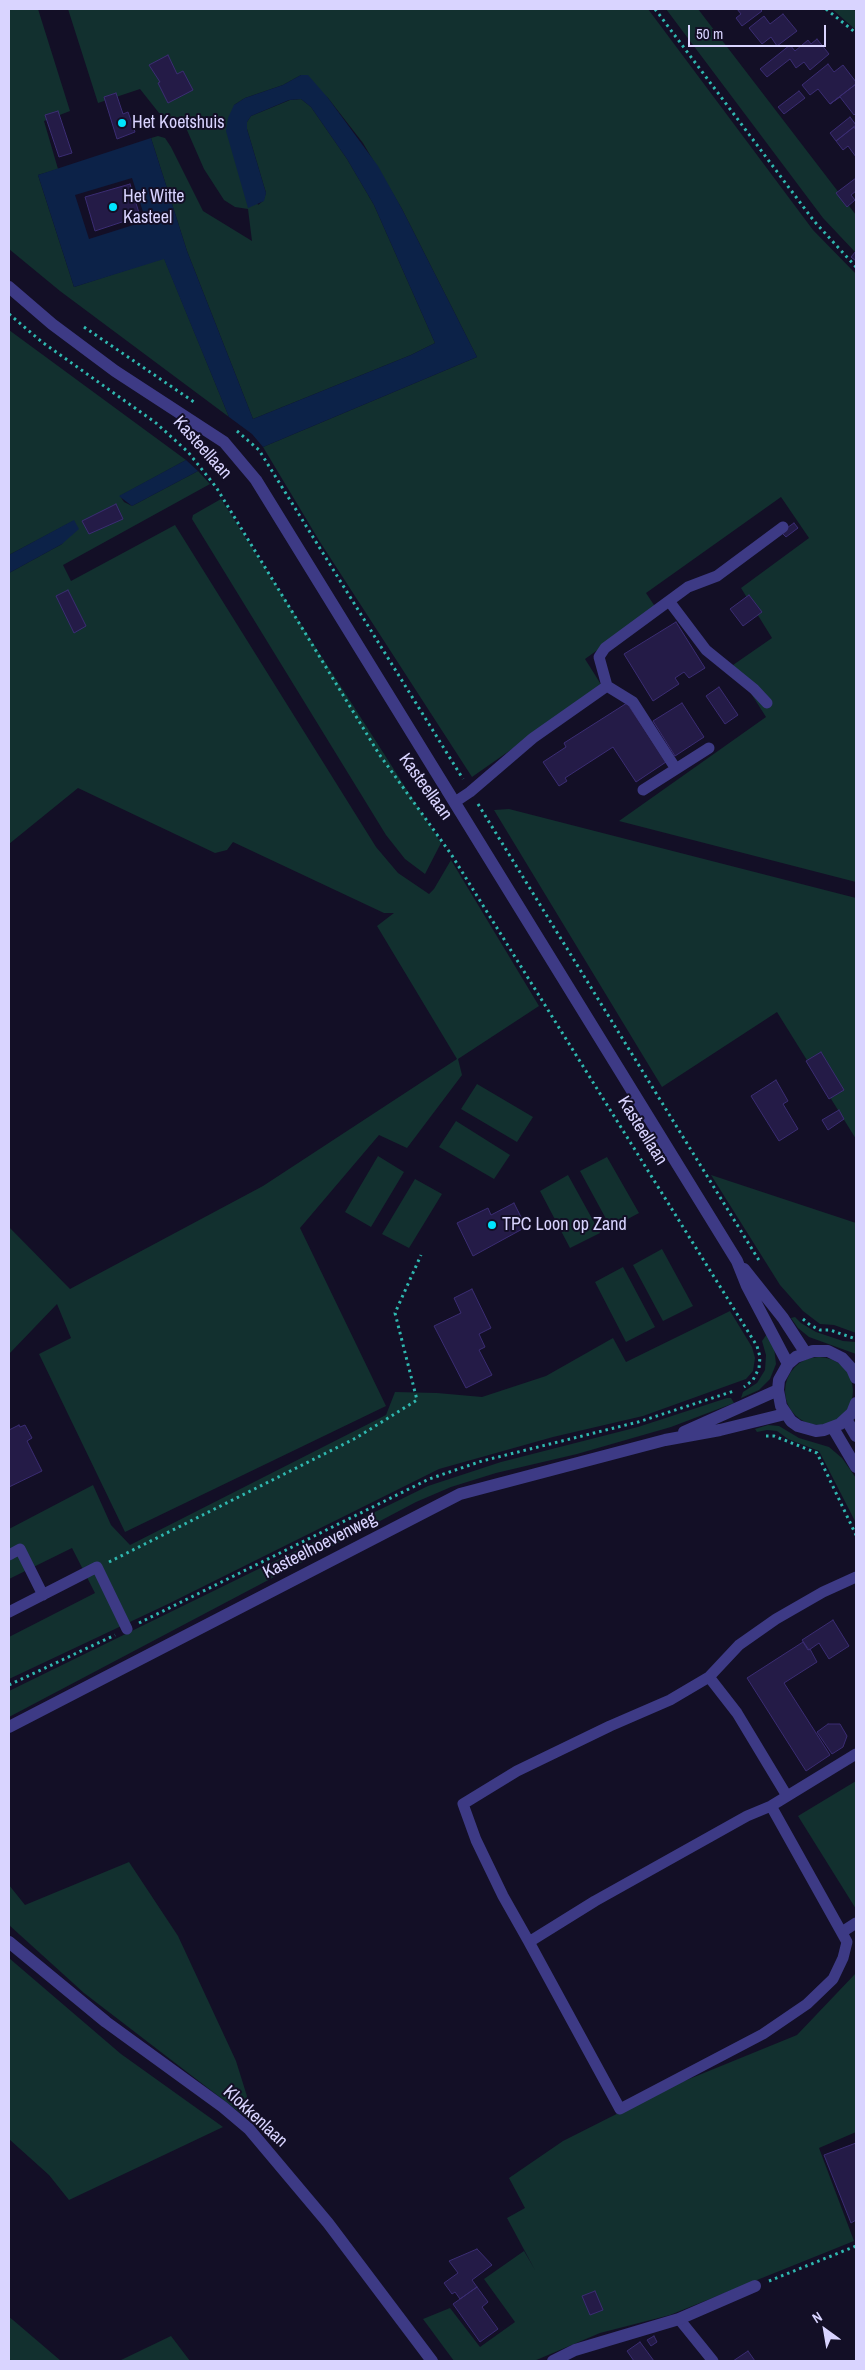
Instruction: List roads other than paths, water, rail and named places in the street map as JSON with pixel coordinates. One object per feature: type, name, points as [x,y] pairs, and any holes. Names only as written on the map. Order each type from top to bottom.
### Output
[{"type":"street","name":"Kasteellaan","points":[[9,288],[52,324],[114,371],[208,430],[237,454],[262,488],[737,1261],[783,1318],[805,1352]]},
{"type":"street","name":"Kasteellaan","points":[[737,1261],[747,1286],[788,1364]]},
{"type":"street","points":[[855,1371],[842,1358],[828,1352],[805,1352],[788,1364],[779,1380],[778,1398],[785,1414],[798,1426],[816,1431],[833,1428],[846,1419],[856,1403]]},
{"type":"street","name":"Kasteelhoevenweg","points":[[665,1440],[778,1390]]},
{"type":"street","name":"Kasteelhoevenweg","points":[[9,1728],[460,1494],[665,1440],[747,1424],[785,1414]]},
{"type":"street","points":[[846,1419],[856,1436]]},
{"type":"street","points":[[833,1428],[856,1466]]},
{"type":"street","name":"Klokkenlaan","points":[[9,1942],[106,2022],[223,2107],[248,2129],[328,2223],[432,2361]]},
{"type":"street","points":[[553,2361],[576,2350],[679,2319],[756,2286]]},
{"type":"lane","points":[[676,768],[633,702],[607,686],[599,657],[605,648],[688,587],[717,576],[783,527]]},
{"type":"lane","points":[[669,601],[706,650],[754,689],[767,703]]},
{"type":"lane","points":[[454,802],[470,792],[533,738],[607,686]]},
{"type":"lane","points":[[642,790],[709,748]]},
{"type":"lane","points":[[9,1555],[20,1549],[43,1595]]},
{"type":"lane","points":[[9,1612],[97,1568],[127,1629]]},
{"type":"lane","points":[[771,1806],[847,1942],[843,1958],[833,1980],[806,2004],[763,2034],[620,2110],[499,1888],[476,1840],[463,1804],[517,1771],[610,1726],[670,1700],[709,1677],[738,1645],[776,1619],[823,1592],[856,1577]]},
{"type":"lane","points":[[709,1677],[737,1713],[787,1796]]},
{"type":"lane","points":[[529,1942],[594,1901],[747,1816],[771,1806],[856,1754]]},
{"type":"lane","points":[[842,1932],[856,1923]]},
{"type":"lane","points":[[679,2319],[714,2361]]},
{"type":"water","points":[[301,75],[308,75],[328,98],[378,166],[402,209],[477,357],[263,447],[252,434],[229,417],[164,259],[74,287],[38,175],[151,138],[187,251],[253,419],[411,355],[435,343],[374,205],[347,159],[311,107],[301,99],[289,100],[251,116],[247,122],[247,129],[266,193],[264,201],[248,208],[226,131],[228,118],[234,105],[245,98],[283,85]],"holes":[[[132,178],[146,221],[89,239],[75,195]]]},
{"type":"water","points":[[186,460],[198,471],[132,506],[119,496]]},
{"type":"water","points":[[74,520],[79,529],[62,544],[9,573],[9,555]]},
{"type":"place","name":"Het Koetshuis","points":[[122,123]]},
{"type":"place","name":"Het Witte Kasteel","points":[[113,207]]},
{"type":"place","name":"TPC Loon op Zand","points":[[492,1225]]}]
